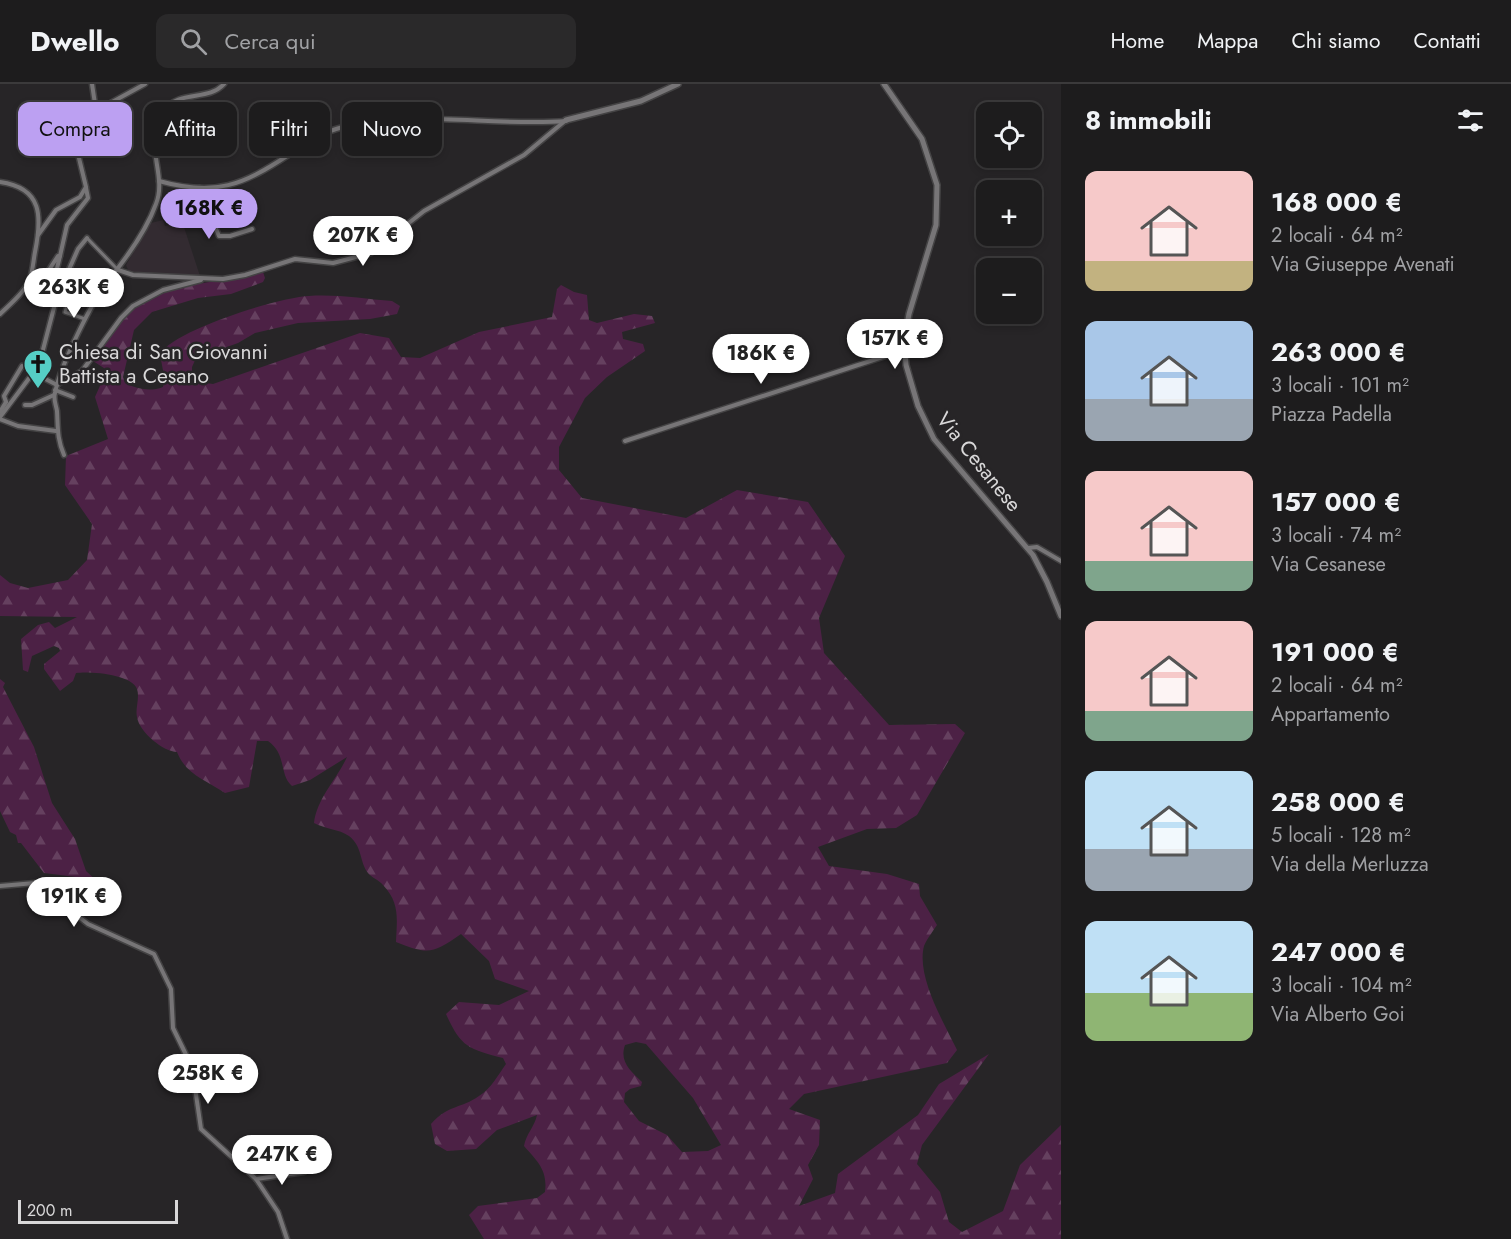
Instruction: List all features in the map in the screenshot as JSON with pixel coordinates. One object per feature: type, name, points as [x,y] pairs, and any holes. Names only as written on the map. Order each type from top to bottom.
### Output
[{"type":"street","points":[[92,84],[96,102]]},
{"type":"street","points":[[112,102],[146,84]]},
{"type":"street","points":[[64,455],[56,431],[55,393],[57,385],[66,358],[87,319],[154,208],[159,181],[154,143],[156,127],[164,110],[177,99],[214,92],[224,84]]},
{"type":"street","points":[[159,181],[198,188],[227,187],[241,183],[311,140],[347,126],[384,121],[566,120],[641,101],[678,84]]},
{"type":"street","name":"Via Cesanese","points":[[884,84],[926,148],[934,170],[938,194],[936,225],[909,314],[904,351],[916,399],[931,434],[1028,548],[1047,582],[1061,616]]},
{"type":"street","points":[[78,156],[88,198],[68,222],[52,289],[56,290],[67,274],[77,251],[87,238],[118,270],[133,274],[204,280],[235,278],[296,259],[333,263],[375,252],[424,211],[524,154],[566,120]]},
{"type":"street","points":[[0,182],[20,188],[34,199],[39,211],[38,236],[28,285],[0,314]]},
{"type":"street","points":[[38,236],[56,210],[78,198],[86,187]]},
{"type":"street","points":[[198,188],[219,236],[230,236],[252,229]]},
{"type":"street","points":[[28,285],[31,289],[38,287],[57,256],[60,256]]},
{"type":"street","points":[[0,412],[33,373],[41,358],[60,296],[69,277],[67,274]]},
{"type":"street","points":[[57,385],[82,371],[130,308],[158,292],[204,280]]},
{"type":"street","points":[[69,299],[65,312],[87,319]]},
{"type":"street","points":[[626,441],[904,351]]},
{"type":"street","points":[[22,366],[4,396],[7,403],[0,418],[18,426],[56,431]]},
{"type":"street","points":[[33,373],[57,385]]},
{"type":"street","points":[[25,405],[32,405],[55,393],[74,397]]},
{"type":"street","points":[[1028,548],[1037,546],[1061,561]]},
{"type":"street","points":[[0,886],[20,882],[35,883],[88,924],[154,954],[170,987],[173,1028],[192,1067],[201,1129],[256,1179],[276,1209],[287,1239]]},
{"type":"street","points":[[256,1179],[304,1172]]},
{"type":"shaded area","points":[[163,220],[165,226],[182,221],[200,276],[129,272],[126,265],[151,223]]},
{"type":"green space","points":[[263,272],[265,278],[263,282],[231,294],[198,298],[152,312],[134,330],[123,377],[125,383],[144,389],[163,387],[164,376],[160,354],[185,335],[253,308],[309,296],[340,296],[392,301],[400,306],[397,314],[370,319],[298,323],[255,333],[238,343],[196,358],[192,367],[192,376],[199,382],[213,384],[360,333],[389,338],[401,357],[420,358],[479,332],[552,317],[557,289],[561,285],[574,292],[587,295],[589,320],[597,323],[634,314],[652,316],[655,323],[622,332],[623,339],[643,344],[645,351],[607,377],[585,398],[559,447],[559,470],[582,498],[686,518],[737,490],[808,502],[845,556],[819,618],[824,653],[889,725],[955,724],[965,733],[917,815],[896,828],[867,829],[818,847],[829,866],[887,874],[919,884],[920,896],[937,925],[924,946],[924,971],[927,985],[957,1050],[947,1063],[804,1094],[789,1109],[820,1120],[819,1145],[808,1165],[813,1179],[799,1206],[835,1193],[838,1174],[918,1115],[939,1084],[989,1054],[922,1145],[917,1164],[940,1192],[949,1222],[962,1232],[1003,1211],[1020,1165],[1061,1125],[1061,1239],[484,1239],[469,1215],[478,1206],[537,1198],[545,1192],[543,1172],[524,1146],[537,1115],[497,1130],[476,1149],[447,1151],[435,1144],[431,1124],[444,1113],[473,1100],[487,1090],[506,1064],[503,1058],[474,1049],[461,1040],[446,1014],[459,1002],[499,1005],[529,991],[495,979],[489,961],[461,934],[443,946],[430,950],[416,949],[396,942],[395,905],[381,883],[368,873],[357,845],[349,836],[314,823],[323,797],[347,757],[310,780],[292,786],[285,776],[281,758],[274,746],[268,741],[257,741],[249,787],[225,793],[191,772],[177,752],[166,749],[147,735],[137,717],[137,689],[127,680],[100,673],[76,673],[73,681],[60,691],[44,669],[44,664],[60,651],[54,646],[32,656],[28,672],[23,670],[21,639],[38,625],[49,622],[55,628],[77,617],[0,616],[0,575],[10,583],[28,588],[68,580],[87,560],[92,524],[65,485],[66,456],[108,439],[95,397],[107,370],[93,361],[114,329],[129,312],[160,294],[193,285]],"holes":[[[636,1042],[646,1044],[693,1098],[721,1145],[708,1151],[682,1152],[667,1135],[639,1121],[624,1102],[625,1093],[641,1086],[642,1082],[625,1061],[625,1045]]]},
{"type":"green space","points":[[0,679],[5,683],[3,687],[34,747],[52,803],[75,839],[86,871],[99,883],[98,888],[84,878],[44,873],[21,843],[18,843],[16,835],[10,832],[0,811]]},
{"type":"place","name":"Chiesa di San Giovanni Battista a Cesano","points":[[38,390]]}]
